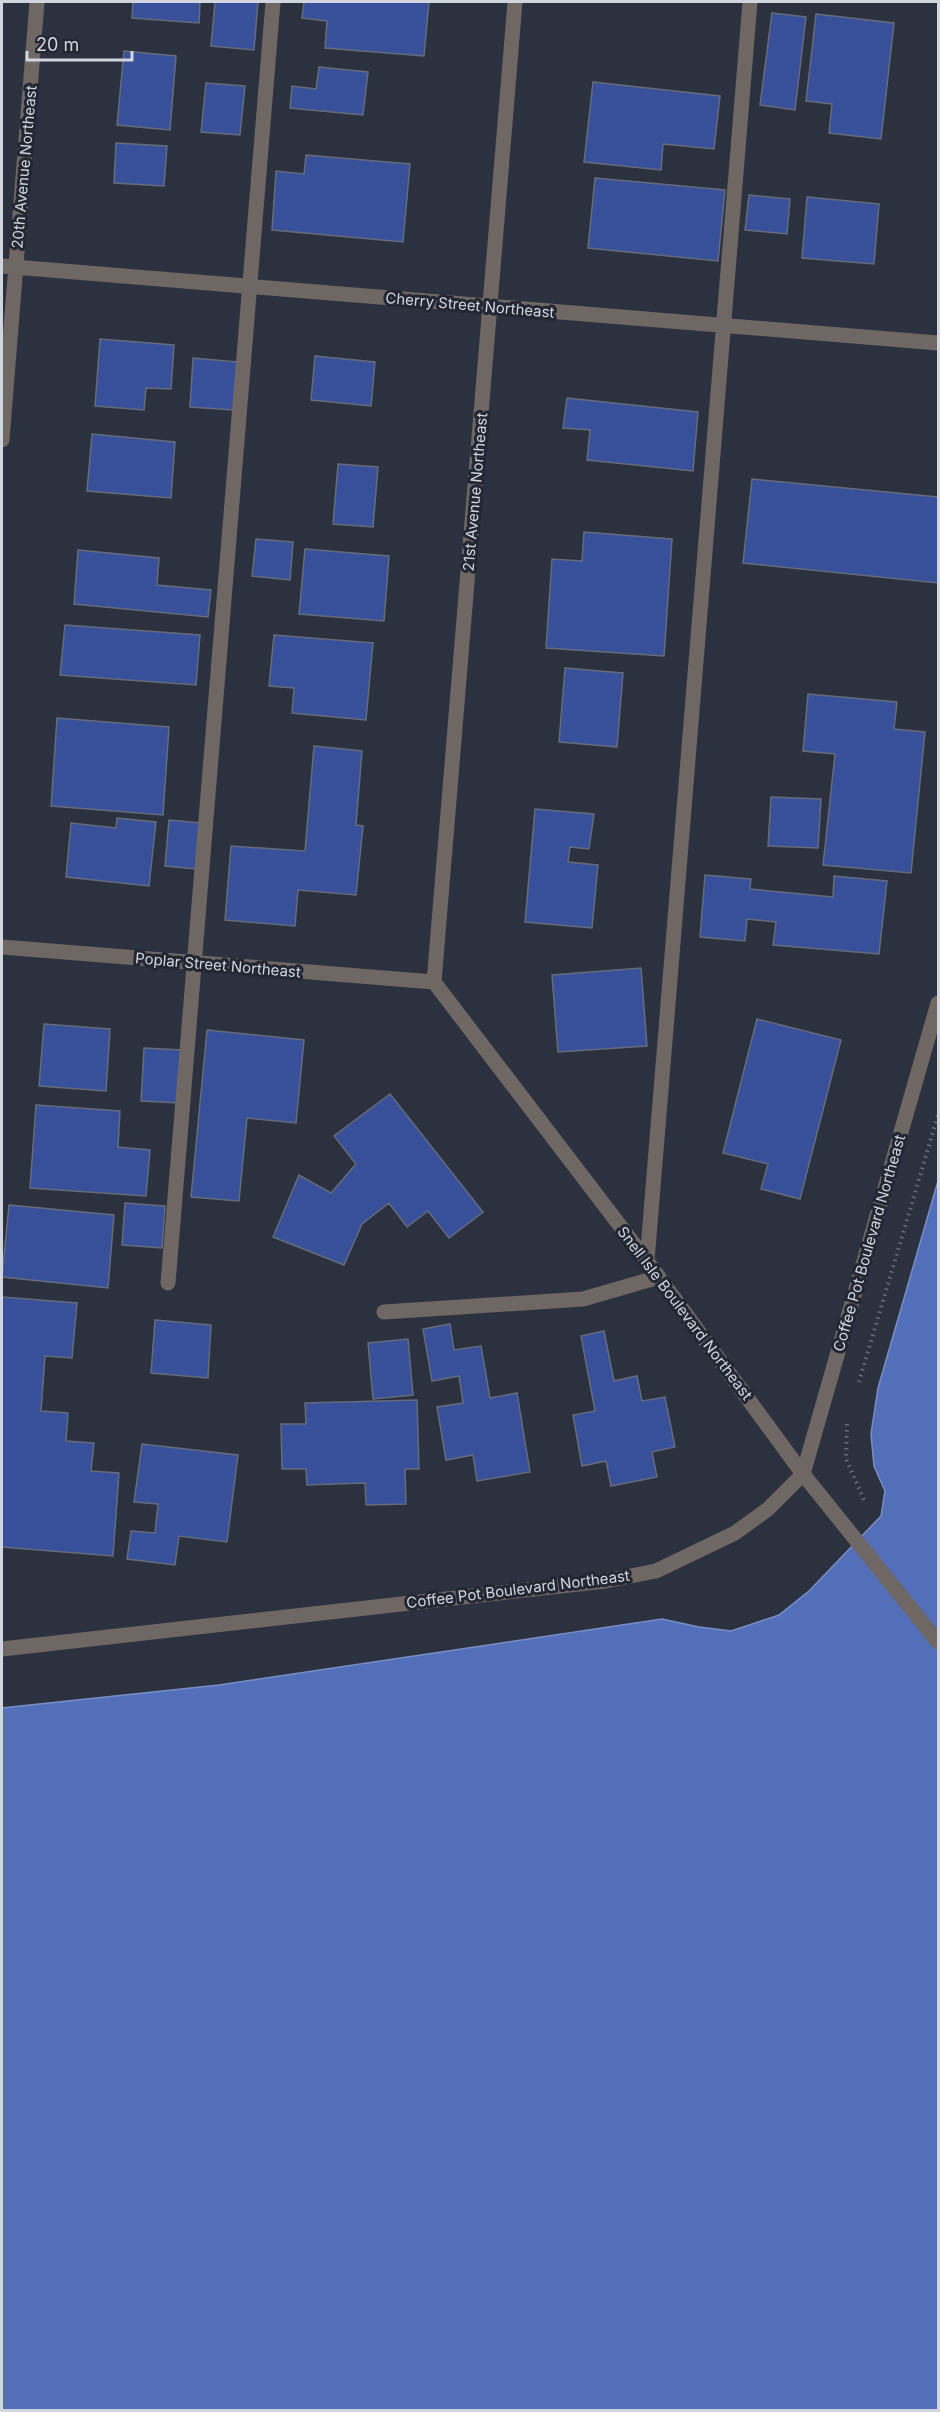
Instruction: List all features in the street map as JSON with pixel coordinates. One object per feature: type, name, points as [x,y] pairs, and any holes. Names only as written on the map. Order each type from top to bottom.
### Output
[{"type":"street","name":"20th Avenue Northeast","points":[[2,440],[9,267],[38,2]]},
{"type":"street","points":[[168,1283],[273,2]]},
{"type":"street","name":"21st Avenue Northeast","points":[[434,982],[515,2]]},
{"type":"street","points":[[647,1261],[750,2]]},
{"type":"street","name":"Cherry Street Northeast","points":[[9,267],[939,343]]},
{"type":"street","name":"Poplar Street Northeast","points":[[2,947],[434,982]]},
{"type":"street","name":"Snell Isle Boulevard Northeast","points":[[434,982],[647,1261],[803,1474],[939,1642]]},
{"type":"street","name":"Coffee Pot Boulevard Northeast","points":[[2,1649],[605,1581],[656,1571],[735,1533],[768,1509],[803,1474],[939,1003]]},
{"type":"street","points":[[384,1312],[583,1299],[659,1277]]},
{"type":"path","points":[[857,1390],[939,1115]]},
{"type":"path","points":[[850,1413],[846,1425],[846,1459],[864,1500]]},
{"type":"water","points":[[938,1181],[938,2410],[2,2410],[2,1708],[219,1685],[662,1619],[731,1631],[779,1615],[809,1591],[881,1516],[885,1491],[874,1466],[871,1434],[878,1388]]},
{"type":"building","points":[[133,2],[200,2],[199,23],[132,18]]},
{"type":"building","points":[[215,2],[258,2],[254,50],[211,46]]},
{"type":"building","points":[[304,2],[429,2],[424,56],[325,48],[327,21],[302,18]]},
{"type":"building","points":[[772,13],[806,17],[795,110],[760,105]]},
{"type":"building","points":[[816,14],[894,23],[881,139],[829,133],[832,104],[806,101]]},
{"type":"building","points":[[124,51],[176,56],[170,130],[117,125]]},
{"type":"building","points":[[319,67],[368,72],[363,115],[290,108],[292,86],[316,89]]},
{"type":"building","points":[[593,82],[720,96],[714,149],[663,144],[661,170],[584,162]]},
{"type":"building","points":[[206,83],[245,86],[240,135],[201,132]]},
{"type":"building","points":[[116,143],[167,146],[164,186],[114,183]]},
{"type":"building","points":[[306,155],[410,164],[403,242],[272,230],[276,171],[304,174]]},
{"type":"building","points":[[595,178],[725,190],[718,261],[588,248]]},
{"type":"building","points":[[749,195],[790,199],[787,234],[745,230]]},
{"type":"building","points":[[807,197],[879,204],[874,264],[802,258]]},
{"type":"building","points":[[100,339],[174,345],[171,389],[146,388],[144,410],[95,406]]},
{"type":"building","points":[[315,356],[375,362],[371,406],[311,400]]},
{"type":"building","points":[[193,358],[237,362],[233,410],[190,407]]},
{"type":"building","points":[[567,398],[698,412],[693,471],[587,460],[590,430],[563,428]]},
{"type":"building","points":[[92,434],[175,442],[171,498],[87,491]]},
{"type":"building","points":[[338,464],[378,467],[373,527],[333,524]]},
{"type":"building","points":[[752,479],[938,497],[938,583],[743,563]]},
{"type":"building","points":[[584,532],[672,539],[664,656],[546,648],[552,559],[582,561]]},
{"type":"building","points":[[256,539],[293,542],[290,580],[252,576]]},
{"type":"building","points":[[305,549],[389,556],[384,621],[299,614]]},
{"type":"building","points":[[78,550],[159,558],[157,585],[211,590],[208,617],[74,604]]},
{"type":"building","points":[[65,625],[200,635],[196,685],[60,675]]},
{"type":"building","points":[[274,635],[373,643],[366,720],[292,713],[294,688],[269,686]]},
{"type":"building","points":[[565,668],[623,673],[617,747],[559,742]]},
{"type":"building","points":[[808,694],[897,702],[894,729],[925,732],[911,873],[823,865],[835,754],[803,751]]},
{"type":"building","points":[[57,718],[169,727],[163,815],[51,806]]},
{"type":"building","points":[[314,746],[362,751],[356,825],[363,826],[356,895],[298,890],[295,926],[225,920],[231,846],[305,851]]},
{"type":"building","points":[[771,797],[821,799],[818,848],[768,846]]},
{"type":"building","points":[[535,809],[594,814],[589,849],[570,847],[568,862],[598,865],[592,928],[525,922]]},
{"type":"building","points":[[117,818],[156,822],[149,886],[66,877],[71,823],[116,828]]},
{"type":"building","points":[[169,820],[200,823],[196,869],[165,866]]},
{"type":"building","points":[[705,875],[751,879],[750,889],[833,897],[834,876],[887,881],[879,954],[773,945],[776,922],[747,919],[745,941],[700,937]]},
{"type":"building","points":[[641,968],[647,1046],[558,1052],[552,975]]},
{"type":"building","points":[[757,1019],[841,1040],[800,1199],[761,1189],[768,1164],[723,1153]]},
{"type":"building","points":[[44,1024],[110,1029],[106,1091],[39,1086]]},
{"type":"building","points":[[207,1030],[304,1040],[296,1123],[247,1118],[239,1201],[191,1197]]},
{"type":"building","points":[[144,1048],[182,1050],[179,1103],[141,1101]]},
{"type":"building","points":[[390,1094],[483,1212],[449,1238],[428,1211],[407,1227],[389,1203],[362,1224],[344,1265],[273,1237],[299,1175],[331,1193],[356,1164],[334,1136]]},
{"type":"building","points":[[36,1105],[120,1111],[118,1147],[150,1150],[146,1196],[30,1188]]},
{"type":"building","points":[[125,1203],[165,1206],[162,1248],[122,1245]]},
{"type":"building","points":[[9,1205],[114,1215],[108,1288],[2,1277]]},
{"type":"building","points":[[2,1297],[77,1303],[72,1358],[45,1356],[41,1411],[68,1413],[66,1441],[94,1443],[91,1471],[119,1473],[113,1556],[2,1547]]},
{"type":"building","points":[[155,1320],[211,1325],[208,1378],[151,1373]]},
{"type":"building","points":[[450,1324],[454,1350],[481,1346],[490,1398],[517,1393],[530,1472],[477,1481],[473,1455],[446,1460],[437,1407],[463,1403],[459,1376],[432,1381],[423,1329]]},
{"type":"building","points":[[604,1331],[614,1381],[637,1376],[642,1401],[665,1397],[675,1447],[652,1452],[657,1477],[611,1486],[606,1461],[582,1466],[573,1415],[595,1411],[581,1336]]},
{"type":"building","points":[[408,1339],[413,1395],[373,1399],[368,1343]]},
{"type":"building","points":[[417,1400],[419,1469],[405,1469],[406,1504],[366,1505],[365,1483],[307,1485],[306,1469],[282,1469],[281,1424],[306,1424],[305,1403]]},
{"type":"building","points":[[142,1444],[238,1455],[227,1542],[179,1536],[175,1565],[127,1559],[131,1531],[155,1533],[158,1504],[134,1502]]}]
